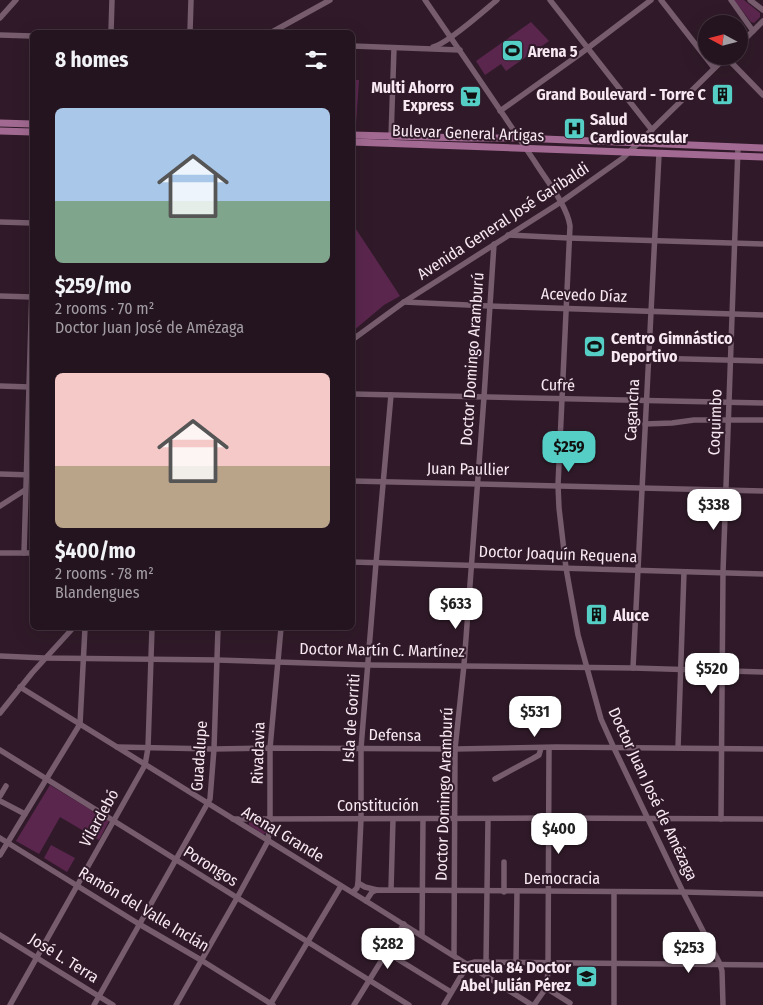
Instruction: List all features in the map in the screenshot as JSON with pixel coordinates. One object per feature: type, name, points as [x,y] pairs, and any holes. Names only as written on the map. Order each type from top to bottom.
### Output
[{"type":"main road","points":[[0,123],[30,124]]},
{"type":"main road","points":[[0,130],[30,132]]},
{"type":"main road","name":"Bulevar General Artigas","points":[[355,135],[391,140],[527,149],[763,157]]},
{"type":"main road","name":"Bulevar General Artigas","points":[[355,142],[520,138],[763,148]]},
{"type":"main road","points":[[527,149],[531,144],[554,144],[566,140]]},
{"type":"main road","points":[[597,151],[604,148],[627,148],[638,143]]},
{"type":"main road","points":[[628,153],[640,148],[698,149],[708,146]]},
{"type":"street","points":[[0,18],[16,0]]},
{"type":"street","points":[[111,30],[112,0]]},
{"type":"street","points":[[190,30],[191,0]]},
{"type":"street","points":[[275,30],[321,2],[330,0]]},
{"type":"street","name":"Doctor Juan José de Amézaga","points":[[425,0],[520,138],[560,202],[569,220],[558,485],[566,568],[578,635],[601,719],[683,892],[720,964],[722,971],[722,1005]]},
{"type":"street","points":[[428,48],[439,46],[497,0]]},
{"type":"street","points":[[550,0],[652,130]]},
{"type":"street","points":[[500,111],[588,49],[651,0]]},
{"type":"street","points":[[661,0],[714,68]]},
{"type":"street","points":[[730,0],[753,31]]},
{"type":"street","points":[[750,0],[763,10]]},
{"type":"street","points":[[748,36],[763,21]]},
{"type":"street","points":[[0,35],[30,36]]},
{"type":"street","points":[[355,46],[460,50]]},
{"type":"street","points":[[391,140],[394,48]]},
{"type":"street","name":"Avenida General José Garibaldi","points":[[355,338],[404,302],[560,202],[623,158],[717,65]]},
{"type":"street","points":[[734,65],[763,95]]},
{"type":"street","points":[[585,141],[585,151]]},
{"type":"street","name":"Coquimbo","points":[[721,819],[723,572],[738,147]]},
{"type":"street","name":"Cagancha","points":[[633,668],[650,311],[660,154]]},
{"type":"street","points":[[0,222],[30,223]]},
{"type":"street","points":[[508,235],[763,244]]},
{"type":"street","name":"Doctor Domingo Aramburú","points":[[454,955],[455,749],[464,665],[494,244]]},
{"type":"street","points":[[0,296],[30,296]]},
{"type":"street","name":"Acevedo Díaz","points":[[404,302],[763,315]]},
{"type":"street","points":[[648,358],[763,361]]},
{"type":"street","points":[[0,386],[30,387]]},
{"type":"street","name":"Cufré","points":[[355,394],[763,403]]},
{"type":"street","name":"Isla de Gorriti","points":[[353,892],[357,888],[358,883],[362,748],[376,562],[392,395]]},
{"type":"street","points":[[645,424],[672,424],[694,420],[763,420]]},
{"type":"street","points":[[24,552],[30,431]]},
{"type":"street","points":[[0,474],[29,475]]},
{"type":"street","name":"Juan Paullier","points":[[355,481],[763,491]]},
{"type":"street","points":[[0,506],[26,490]]},
{"type":"street","points":[[0,553],[30,553]]},
{"type":"street","name":"Doctor Joaquín Requena","points":[[355,562],[763,574]]},
{"type":"street","points":[[678,748],[684,572]]},
{"type":"street","points":[[0,713],[44,658],[71,630]]},
{"type":"street","points":[[0,855],[80,724],[85,630]]},
{"type":"street","name":"Vilardebó","points":[[10,1005],[145,765],[148,748],[152,630]]},
{"type":"street","name":"Guadalupe","points":[[94,1005],[210,799],[214,749],[218,630]]},
{"type":"street","name":"Rivadavia","points":[[176,1005],[268,840],[270,820],[270,748],[281,630]]},
{"type":"street","name":"Doctor Martín C. Martínez","points":[[0,656],[763,672]]},
{"type":"street","name":"Arenal Grande","points":[[20,687],[533,1005]]},
{"type":"street","name":"Defensa","points":[[117,747],[214,749],[763,748]]},
{"type":"street","points":[[495,779],[539,755],[541,748]]},
{"type":"street","points":[[533,1005],[546,988],[549,962],[549,748]]},
{"type":"street","name":"Porongos","points":[[0,750],[409,1005]]},
{"type":"street","points":[[0,796],[6,786]]},
{"type":"street","points":[[0,801],[24,814]]},
{"type":"street","points":[[391,890],[393,819]]},
{"type":"street","points":[[422,819],[422,935]]},
{"type":"street","points":[[486,962],[488,819]]},
{"type":"street","name":"Constitución","points":[[233,820],[763,819]]},
{"type":"street","name":"Ramón del Valle Inclán","points":[[0,838],[201,960],[271,1005]]},
{"type":"street","points":[[504,862],[504,892]]},
{"type":"street","points":[[358,883],[377,890]]},
{"type":"street","points":[[271,1005],[341,886]]},
{"type":"street","points":[[366,901],[372,892],[377,890]]},
{"type":"street","name":"Democracia","points":[[377,890],[763,894]]},
{"type":"street","points":[[516,963],[517,892]]},
{"type":"street","points":[[614,892],[614,1005]]},
{"type":"street","points":[[354,1005],[404,924]]},
{"type":"street","name":"José L. Terra","points":[[0,935],[113,1005]]},
{"type":"street","points":[[386,952],[451,992]]},
{"type":"street","points":[[444,1005],[468,964],[475,962],[763,964]]},
{"type":"street","points":[[546,988],[570,1003]]},
{"type":"shaded area","points":[[734,0],[744,0],[760,13],[760,17],[754,23],[748,18],[748,15],[746,15]]},
{"type":"shaded area","name":"Arena 5","points":[[531,22],[549,41],[506,71],[501,64],[485,75],[476,61]]},
{"type":"shaded area","points":[[355,80],[359,80],[356,125]]},
{"type":"shaded area","points":[[355,228],[400,296],[384,305],[355,329]]},
{"type":"shaded area","points":[[50,785],[109,821],[99,840],[60,817],[39,854],[16,841]]},
{"type":"shaded area","points":[[249,821],[265,822],[267,826],[266,833],[263,834],[249,825]]},
{"type":"shaded area","points":[[51,845],[75,858],[67,872],[44,858]]},
{"type":"place","name":"Arena 5","points":[[512,51]]},
{"type":"place","name":"Grand Boulevard - Torre C","points":[[722,94]]},
{"type":"place","name":"Multi Ahorro Express","points":[[470,96]]},
{"type":"place","name":"Salud Cardiovascular","points":[[574,128]]},
{"type":"place","name":"Centro Gimnástico Deportivo","points":[[595,347]]},
{"type":"place","name":"Aluce","points":[[597,615]]},
{"type":"place","name":"Escuela 84 Doctor Abel Julián Pérez","points":[[587,976]]}]
